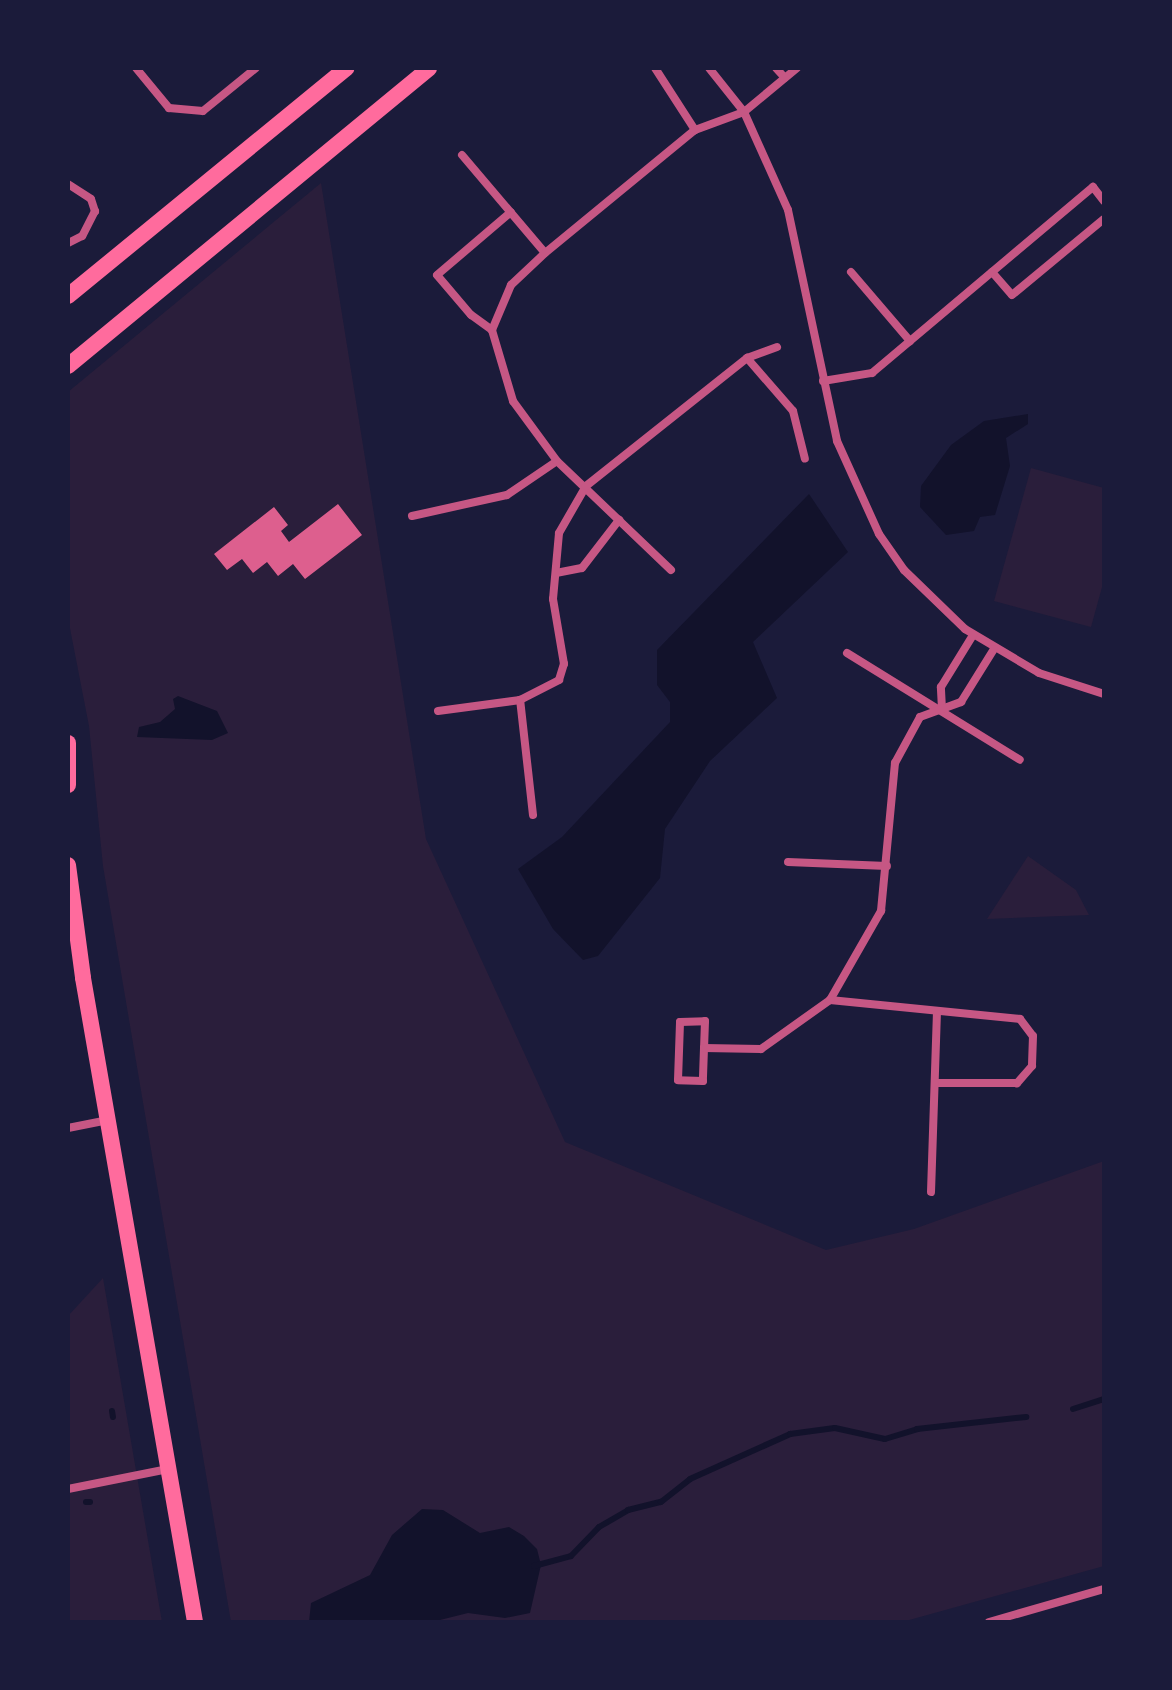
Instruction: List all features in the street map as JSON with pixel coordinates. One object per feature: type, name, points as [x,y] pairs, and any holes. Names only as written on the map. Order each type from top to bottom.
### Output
[{"type":"main road","points":[[68,296],[347,68]]},
{"type":"main road","points":[[68,366],[429,68]]},
{"type":"main road","points":[[68,743],[68,785]]},
{"type":"main road","points":[[68,865],[108,1120],[195,1622]]},
{"type":"street","points":[[136,68],[169,108],[203,111],[256,68]]},
{"type":"street","points":[[655,68],[695,130]]},
{"type":"street","points":[[709,68],[744,112],[788,210],[823,381],[851,479],[879,534],[935,603],[973,635],[1039,673],[1104,694]]},
{"type":"street","points":[[776,68],[785,78]]},
{"type":"street","points":[[492,330],[511,285],[545,253],[695,130],[744,112],[797,68]]},
{"type":"street","points":[[462,155],[545,253]]},
{"type":"street","points":[[68,184],[91,199],[95,211],[82,236],[68,243]]},
{"type":"street","points":[[823,381],[872,373],[1093,187],[1104,201]]},
{"type":"street","points":[[511,212],[437,275],[471,315],[492,330],[513,401],[557,461],[671,570]]},
{"type":"street","points":[[992,272],[1012,295],[1104,219]]},
{"type":"street","points":[[851,272],[910,341]]},
{"type":"street","points":[[438,711],[520,700],[559,680],[564,664],[553,599],[559,533],[586,486],[747,358],[777,347]]},
{"type":"street","points":[[747,358],[793,411],[805,459]]},
{"type":"street","points":[[412,516],[507,495],[557,461]]},
{"type":"street","points":[[556,573],[582,568],[619,520]]},
{"type":"street","points":[[942,709],[941,687],[973,635]]},
{"type":"street","points":[[704,1048],[761,1049],[830,1000],[881,911],[895,763],[920,717],[961,702],[994,649]]},
{"type":"street","points":[[847,653],[1020,760]]},
{"type":"street","points":[[520,700],[533,815]]},
{"type":"street","points":[[788,862],[887,866]]},
{"type":"street","points":[[830,1000],[937,1014],[1020,1019],[1033,1036],[1032,1066],[1017,1083],[935,1083]]},
{"type":"street","points":[[931,1192],[937,1014]]},
{"type":"street","points":[[705,1021],[704,1048],[703,1081],[678,1080],[680,1022],[705,1021]]},
{"type":"street","points":[[68,1128],[108,1120]]},
{"type":"street","points":[[68,1489],[169,1469]]},
{"type":"street","points":[[989,1622],[1104,1589]]},
{"type":"shaded area","points":[[321,183],[426,839],[565,1142],[826,1250],[914,1229],[1104,1161],[1104,1566],[902,1622],[231,1622],[103,866],[89,726],[68,618],[68,392]]},
{"type":"shaded area","points":[[1028,414],[1028,424],[1006,438],[1010,466],[995,515],[980,517],[974,531],[946,535],[920,507],[921,486],[951,445],[984,421]]},
{"type":"shaded area","points":[[1031,468],[1104,488],[1104,580],[1091,627],[994,601]]},
{"type":"shaded area","points":[[809,494],[848,552],[753,642],[777,698],[710,761],[665,829],[660,878],[598,956],[583,960],[553,929],[518,869],[562,837],[670,722],[670,702],[657,685],[657,650]]},
{"type":"shaded area","points":[[178,696],[217,711],[228,733],[212,740],[137,737],[139,727],[160,722],[175,709],[173,699]]},
{"type":"shaded area","points":[[1028,856],[1076,890],[1089,915],[987,919]]},
{"type":"shaded area","points":[[103,1278],[162,1622],[68,1622],[68,1316]]},
{"type":"shaded area","points":[[422,1509],[443,1510],[480,1533],[509,1527],[524,1536],[537,1549],[541,1565],[530,1613],[505,1618],[468,1613],[432,1622],[309,1622],[311,1603],[370,1575],[392,1535]]},
{"type":"building","points":[[338,504],[362,535],[305,579],[293,564],[278,576],[267,562],[253,573],[242,559],[227,570],[214,554],[274,507],[288,525],[281,531],[289,542]]},
{"type":"waterway","points":[[1073,1409],[1104,1399]]},
{"type":"waterway","points":[[112,1411],[113,1417]]},
{"type":"waterway","points":[[534,1566],[571,1556],[599,1527],[628,1510],[661,1502],[690,1479],[790,1434],[835,1428],[885,1439],[917,1429],[1026,1417]]}]
